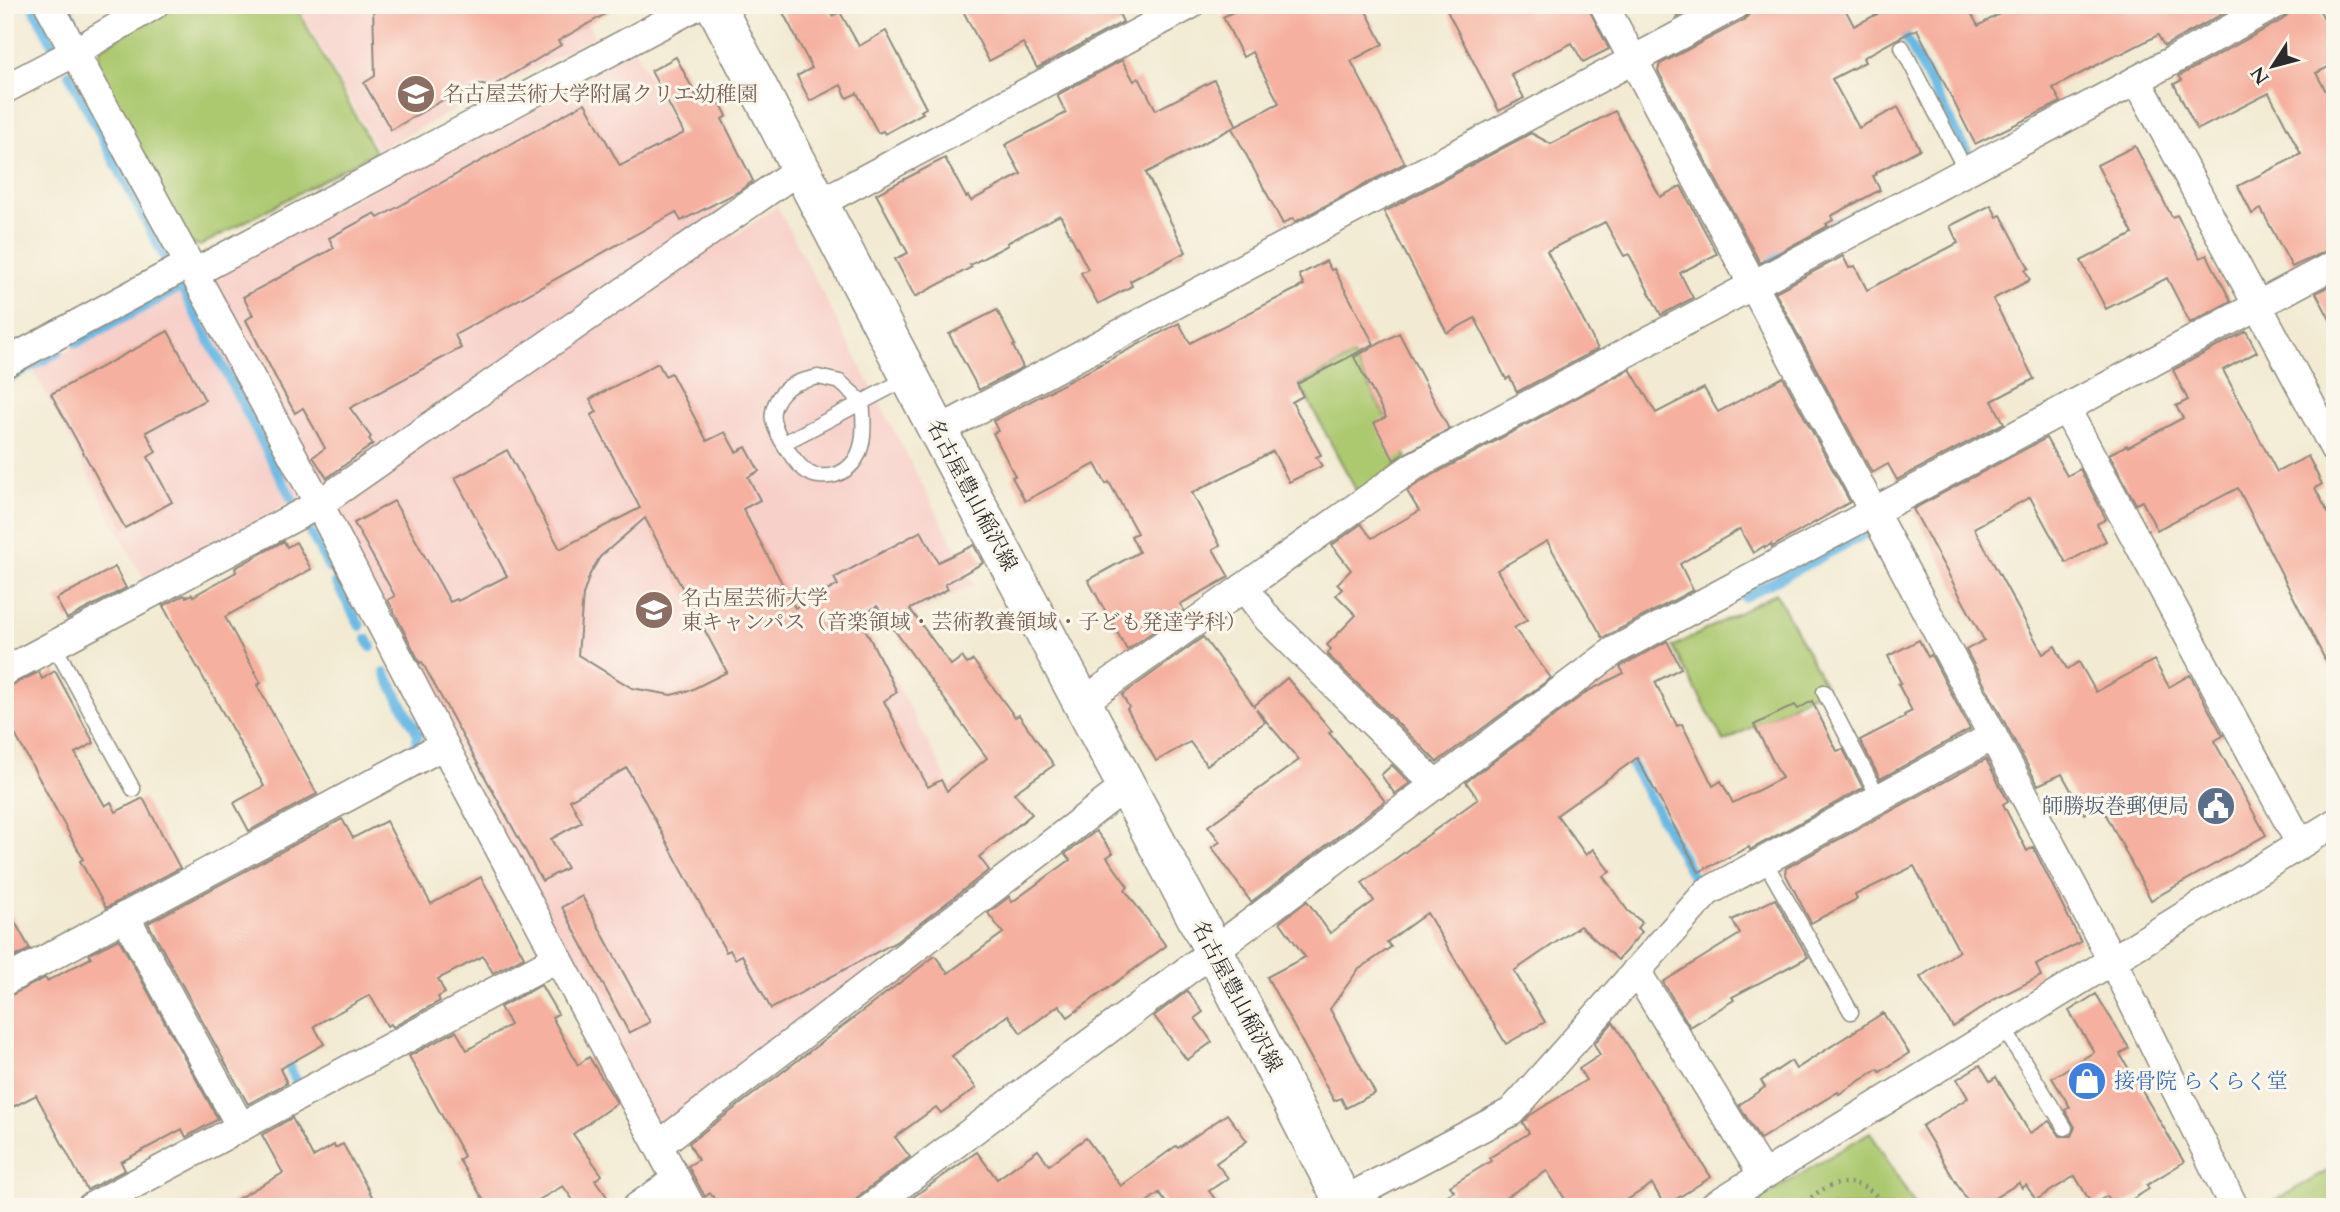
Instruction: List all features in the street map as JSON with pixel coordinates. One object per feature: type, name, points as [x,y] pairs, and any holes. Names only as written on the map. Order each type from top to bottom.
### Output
[{"type":"main road","name":"名古屋豊山稲沢線","points":[[715,5],[1083,702],[1125,787],[1214,951],[1336,1202]]},
{"type":"street","points":[[49,5],[318,504],[691,1207]]},
{"type":"street","points":[[5,89],[75,52],[154,5]]},
{"type":"street","points":[[5,363],[698,5]]},
{"type":"street","points":[[820,203],[1190,5]]},
{"type":"street","points":[[1604,5],[2112,960],[2234,1207]]},
{"type":"street","points":[[938,431],[1736,5]]},
{"type":"street","points":[[1083,702],[1414,466],[2274,5]]},
{"type":"street","points":[[2137,80],[2335,450]]},
{"type":"street","points":[[5,671],[318,504],[801,168]]},
{"type":"street","points":[[871,1207],[1614,651],[2335,264]]},
{"type":"street","points":[[2066,409],[2300,843]]},
{"type":"street","points":[[1244,587],[1267,618],[1436,785]]},
{"type":"street","points":[[1336,1202],[1511,1112],[1707,892],[1993,736]]},
{"type":"street","points":[[5,981],[444,745]]},
{"type":"street","points":[[659,1145],[1125,787]]},
{"type":"street","points":[[1712,1207],[2335,823]]},
{"type":"street","points":[[125,916],[241,1127]]},
{"type":"street","points":[[91,1207],[557,958]]},
{"type":"street","points":[[1636,971],[1763,1175]]},
{"type":"street","points":[[637,1207],[676,1180]]},
{"type":"lane","points":[[1902,47],[1966,171]]},
{"type":"lane","points":[[818,377],[840,382],[862,402],[865,430],[859,454],[845,471],[830,476],[811,475],[798,466],[773,420],[775,404],[785,390],[799,382],[818,377]]},
{"type":"lane","points":[[784,443],[910,377]]},
{"type":"lane","points":[[54,645],[133,789]]},
{"type":"lane","points":[[1824,692],[1878,798]]},
{"type":"lane","points":[[1764,860],[1851,1012]]},
{"type":"lane","points":[[2003,1027],[2065,1128]]},
{"type":"path","points":[[1801,1207],[1828,1185],[1841,1182],[1871,1189],[1885,1207]]},
{"type":"shaded area","name":"名古屋芸術大学附属クリエ幼稚園","points":[[297,5],[578,5],[594,37],[378,150]]},
{"type":"shaded area","name":"名古屋芸術大学 東キャンパス（音楽領域・芸術教養領域・子ども発達学科）","points":[[634,48],[733,238],[777,206],[974,584],[872,636],[997,874],[659,1127],[339,523],[344,501],[331,482],[311,476],[301,497],[144,580],[33,369],[182,288],[213,285],[218,272]]},
{"type":"green space","points":[[175,5],[295,5],[375,152],[200,246],[188,242],[95,67],[101,48]]},
{"type":"green space","points":[[1353,356],[1407,458],[1358,494],[1300,385]]},
{"type":"green space","points":[[1776,593],[1826,687],[1724,742],[1673,647]]},
{"type":"green space","points":[[1870,1132],[1916,1207],[1747,1207]]},
{"type":"green space","points":[[2333,1168],[2335,1207],[2263,1207]]},
{"type":"building","name":"名古屋芸術大学附属クリエ幼稚園","points":[[373,5],[621,5],[558,41],[561,45],[491,87],[479,84],[452,100],[443,100],[391,130],[364,83],[375,76]]},
{"type":"building","points":[[779,5],[826,5],[832,16],[840,12],[859,46],[886,31],[926,108],[921,111],[923,113],[885,134],[883,131],[878,133],[857,93],[847,98],[841,85],[810,101],[797,76],[812,68]]},
{"type":"building","points":[[960,5],[1115,5],[1123,22],[1037,68],[1023,43],[989,61]]},
{"type":"building","points":[[1246,5],[1363,5],[1383,44],[1351,61],[1405,163],[1295,222],[1293,218],[1283,224],[1232,128],[1146,173],[1186,252],[1130,281],[1132,286],[1098,304],[1081,273],[1088,269],[1060,215],[915,297],[895,259],[908,253],[876,194],[945,158],[966,197],[971,201],[1021,174],[1005,145],[1066,113],[1057,95],[1122,60],[1134,81],[1139,78],[1156,110],[1214,80],[1237,125],[1279,103],[1252,52],[1243,57],[1223,17]]},
{"type":"building","points":[[1444,5],[1587,5],[1609,49],[1583,62],[1572,43],[1511,74],[1524,98],[1499,111]]},
{"type":"building","points":[[1681,5],[1700,5],[1676,18]]},
{"type":"building","points":[[1753,5],[1768,5],[1771,12],[1785,5],[1843,5],[1854,26],[1895,5],[1967,5],[1978,26],[2016,5],[2239,5],[2164,46],[2158,35],[2053,88],[2061,102],[1975,144],[1917,29],[1897,39],[1863,58],[1865,62],[1832,79],[1859,128],[1898,107],[1920,149],[1875,173],[1873,176],[1880,190],[1831,216],[1833,220],[1826,224],[1828,226],[1760,263],[1658,71],[1660,64],[1744,20]]},
{"type":"building","points":[[2291,5],[2317,5],[2335,40],[2335,64],[2316,73],[2335,108],[2335,247],[2292,267],[2261,209],[2252,214],[2238,186],[2301,154],[2269,93],[2197,130],[2174,84],[2182,80],[2179,76],[2282,20]]},
{"type":"building","points":[[676,57],[699,101],[715,92],[727,116],[722,119],[753,181],[738,192],[681,221],[676,212],[455,335],[461,348],[350,408],[373,444],[327,478],[313,457],[325,448],[303,408],[295,413],[279,384],[246,320],[253,315],[243,297],[334,248],[329,238],[375,213],[378,218],[585,103],[620,166],[684,133],[651,71]]},
{"type":"building","points":[[1615,111],[1660,197],[1681,186],[1717,254],[1680,273],[1693,298],[1661,315],[1629,254],[1624,256],[1605,222],[1547,251],[1598,349],[1517,392],[1510,377],[1506,379],[1475,318],[1447,333],[1384,212],[1531,133],[1551,144]]},
{"type":"building","points":[[2135,146],[2172,217],[2177,215],[2200,258],[2207,255],[2231,301],[2190,323],[2167,278],[2106,309],[2081,261],[2133,234],[2097,165]]},
{"type":"building","points":[[1991,205],[1997,217],[2001,215],[2029,268],[2025,270],[2030,280],[1993,299],[2034,379],[1992,401],[2004,423],[1897,480],[1888,464],[1872,473],[1775,292],[1843,256],[1849,268],[1855,266],[1867,290],[1958,243],[1950,226]]},
{"type":"building","points":[[1326,261],[1331,270],[1334,269],[1374,344],[1297,384],[1303,396],[1292,402],[1321,455],[1316,457],[1322,466],[1289,482],[1273,451],[1192,493],[1220,545],[1213,549],[1229,577],[1180,604],[1184,610],[1127,650],[1088,580],[1139,552],[1131,536],[1137,533],[1109,482],[1106,484],[1095,464],[1025,501],[993,433],[998,431],[993,421],[1179,323],[1190,343],[1304,285],[1299,275]]},
{"type":"building","points":[[2335,283],[2335,329],[2316,293]]},
{"type":"building","points":[[997,310],[1023,367],[979,390],[949,334]]},
{"type":"building","points":[[168,331],[205,400],[146,432],[156,452],[148,457],[172,502],[125,528],[51,394]]},
{"type":"building","points":[[2246,331],[2257,352],[2223,370],[2277,472],[2308,456],[2322,484],[2315,488],[2335,526],[2335,679],[2238,488],[2157,530],[2142,501],[2136,504],[2109,454],[2183,418],[2176,406],[2188,400],[2173,370]]},
{"type":"building","points":[[1399,333],[1449,429],[1394,460],[1374,423],[1386,417],[1354,357]]},
{"type":"building","points":[[658,363],[665,376],[671,373],[707,441],[725,432],[736,452],[746,447],[759,471],[748,477],[760,500],[743,509],[795,608],[838,585],[834,578],[921,531],[938,562],[974,545],[983,563],[945,584],[948,589],[910,609],[951,665],[962,657],[967,664],[973,660],[1015,717],[1019,715],[1054,765],[1014,793],[1032,814],[979,857],[989,870],[896,942],[771,1009],[742,955],[735,959],[730,950],[726,952],[627,768],[570,800],[582,822],[551,839],[567,868],[542,881],[422,662],[420,663],[388,600],[395,596],[354,523],[394,501],[450,602],[457,599],[458,601],[507,576],[455,478],[507,450],[560,549],[640,508],[591,415],[597,412],[590,399]],"holes":[[[645,518],[727,672],[691,690],[671,695],[632,688],[578,655],[583,595],[590,574],[600,557]],[[877,606],[987,758],[947,791],[941,780],[928,787],[884,701],[897,692],[859,617]]]},
{"type":"building","points":[[1630,369],[1656,413],[1704,388],[1718,412],[1783,377],[1850,502],[1772,547],[1771,544],[1765,548],[1764,546],[1753,553],[1740,529],[1680,564],[1693,590],[1603,638],[1547,541],[1497,570],[1527,620],[1514,628],[1551,678],[1437,762],[1327,654],[1331,649],[1327,645],[1356,615],[1336,595],[1342,589],[1337,584],[1351,570],[1332,545],[1361,524],[1372,538],[1419,511],[1407,491],[1423,480]]},
{"type":"building","points":[[2046,438],[2067,476],[2080,469],[2106,519],[2097,524],[2106,541],[2066,563],[2030,497],[1974,528],[2043,654],[2055,646],[2067,669],[2079,662],[2096,692],[2154,660],[2169,687],[2190,675],[2223,736],[2214,741],[2266,835],[2151,900],[2101,805],[2084,814],[2062,774],[2038,785],[1966,650],[1984,640],[1913,509]]},
{"type":"building","points":[[284,541],[287,547],[296,542],[311,569],[225,617],[261,683],[257,685],[317,794],[249,831],[234,803],[264,786],[163,606],[184,595],[193,596],[236,572],[235,568]]},
{"type":"building","points":[[115,567],[126,588],[67,619],[56,599]]},
{"type":"building","points":[[1203,637],[1254,706],[1287,678],[1332,731],[1329,733],[1385,801],[1251,902],[1212,847],[1220,842],[1208,826],[1299,760],[1256,709],[1265,722],[1207,765],[1190,742],[1156,761],[1122,695]]},
{"type":"building","points":[[1919,640],[1928,657],[1931,655],[1970,729],[1880,779],[1860,740],[1912,711],[1888,656]]},
{"type":"building","points":[[1667,641],[1681,668],[1655,682],[1677,726],[1682,724],[1713,786],[1721,781],[1733,803],[1782,778],[1754,725],[1795,705],[1798,709],[1812,701],[1837,751],[1843,749],[1863,788],[1750,850],[1749,847],[1699,872],[1637,758],[1557,815],[1586,855],[1593,849],[1610,872],[1603,876],[1628,911],[1642,922],[1637,928],[1642,932],[1618,960],[1580,926],[1514,971],[1545,1022],[1506,1044],[1427,913],[1387,942],[1391,947],[1358,970],[1330,1009],[1375,1093],[1346,1108],[1341,1098],[1334,1101],[1267,977],[1305,957],[1280,922],[1307,901],[1330,933],[1374,901],[1362,883],[1478,799],[1466,782],[1588,691],[1624,673],[1620,667]]},
{"type":"building","points":[[55,671],[94,743],[75,753],[105,806],[111,802],[116,812],[143,798],[180,868],[106,908],[80,861],[83,859],[5,716],[5,688],[39,672],[42,679]]},
{"type":"building","points":[[1986,759],[2008,801],[2003,804],[2027,851],[2033,847],[2081,942],[2036,965],[2041,976],[1995,999],[1953,1027],[1920,977],[1959,951],[1914,866],[1855,895],[1857,899],[1811,923],[1785,873],[1786,868]]},
{"type":"building","points":[[1392,765],[1410,783],[1395,794],[1381,775]]},
{"type":"building","points":[[342,819],[353,838],[386,821],[431,904],[481,877],[524,957],[493,973],[483,956],[438,979],[445,993],[438,997],[440,1001],[393,1027],[391,1024],[387,1026],[370,995],[314,1026],[324,1044],[280,1069],[287,1083],[248,1104],[148,923]]},
{"type":"building","points":[[1096,831],[1113,853],[1107,857],[1128,887],[1125,890],[1166,946],[1068,1017],[1059,1005],[1021,1033],[1008,1015],[952,1056],[976,1088],[941,1113],[936,1107],[895,1137],[910,1157],[861,1194],[855,1207],[720,1207],[710,1193],[705,1197],[688,1166],[698,1160],[689,1143],[935,956],[948,973],[1003,933],[988,913],[1009,897],[1012,902],[1070,860],[1065,854]]},
{"type":"building","points":[[582,896],[650,1022],[629,1033],[562,907]]},
{"type":"building","points":[[1775,899],[1808,957],[1732,997],[1734,1000],[1690,1027],[1663,982],[1740,934],[1732,920]]},
{"type":"building","points":[[5,904],[30,949],[5,962]]},
{"type":"building","points":[[119,939],[218,1119],[186,1137],[182,1129],[121,1162],[125,1170],[87,1190],[36,1095],[5,1111],[5,998],[45,978],[47,981],[91,958],[89,954]]},
{"type":"building","points":[[541,985],[558,1014],[552,1017],[578,1065],[589,1057],[617,1103],[573,1134],[602,1175],[595,1180],[608,1198],[595,1207],[578,1207],[563,1186],[526,1207],[488,1207],[459,1160],[464,1156],[409,1056],[456,1031],[467,1050],[510,1025],[500,1007]]},
{"type":"building","points":[[1187,991],[1203,1012],[1195,1018],[1212,1042],[1187,1060],[1154,1016]]},
{"type":"building","points":[[2096,994],[2129,1048],[2120,1054],[2184,1162],[2147,1185],[2149,1189],[2120,1207],[2114,1207],[2107,1196],[2092,1205],[2075,1176],[2036,1200],[2026,1185],[2022,1188],[2019,1183],[1980,1207],[1971,1207],[1922,1126],[1968,1098],[1957,1079],[1980,1065],[1990,1081],[1996,1077],[2030,1133],[2049,1121],[2060,1136],[2071,1136],[2075,1127],[2065,1110],[2070,1107],[2052,1078],[2094,1052],[2069,1011]]},
{"type":"building","points":[[1883,1013],[1909,1053],[1760,1139],[1739,1105],[1765,1087],[1761,1081],[1791,1061],[1796,1069]]},
{"type":"building","points":[[1613,1022],[1711,1177],[1665,1206],[1652,1184],[1616,1207],[1570,1207],[1547,1171],[1491,1207],[1429,1207],[1454,1191],[1450,1186],[1529,1133],[1523,1123],[1529,1116],[1586,1080],[1579,1069],[1600,1055],[1594,1044]]},
{"type":"building","points":[[1227,1114],[1247,1141],[1216,1163],[1228,1178],[1209,1191],[1221,1207],[1169,1207],[1159,1193],[1140,1207],[899,1207],[977,1152],[997,1179],[1038,1150],[1049,1165],[1086,1138],[1121,1186],[1176,1146],[1178,1148]]},
{"type":"building","points":[[292,1118],[313,1157],[334,1145],[335,1148],[343,1144],[378,1207],[223,1207],[283,1173],[262,1135]]},
{"type":"waterway","points":[[32,5],[53,45]]},
{"type":"waterway","points":[[65,5],[73,19]]},
{"type":"waterway","points":[[1889,5],[1969,156]]},
{"type":"waterway","points":[[69,74],[167,262]]},
{"type":"waterway","points":[[1770,258],[1887,198]]},
{"type":"waterway","points":[[180,285],[292,499]]},
{"type":"waterway","points":[[76,343],[181,287]]},
{"type":"waterway","points":[[5,380],[58,352]]},
{"type":"waterway","points":[[309,530],[330,569]]},
{"type":"waterway","points":[[1744,597],[1871,531]]},
{"type":"waterway","points":[[336,582],[360,626]]},
{"type":"waterway","points":[[367,639],[371,647]]},
{"type":"waterway","points":[[1597,701],[1589,687],[1615,667]]},
{"type":"waterway","points":[[385,673],[418,734],[416,746],[407,751]]},
{"type":"waterway","points":[[1626,754],[1695,880]]},
{"type":"waterway","points":[[5,964],[10,962]]},
{"type":"waterway","points":[[282,1053],[297,1082]]},
{"type":"waterway","points":[[1425,1207],[1430,1200]]},
{"type":"place","name":"名古屋芸術大学附属クリエ幼稚園","points":[[416,94]]},
{"type":"place","name":"名古屋芸術大学 東キャンパス（音楽領域・芸術教養領域・子ども発達学科）","points":[[654,610]]},
{"type":"place","name":"師勝坂巻郵便局","points":[[2216,806]]},
{"type":"place","name":"接骨院 らくらく堂","points":[[2087,1081]]}]
